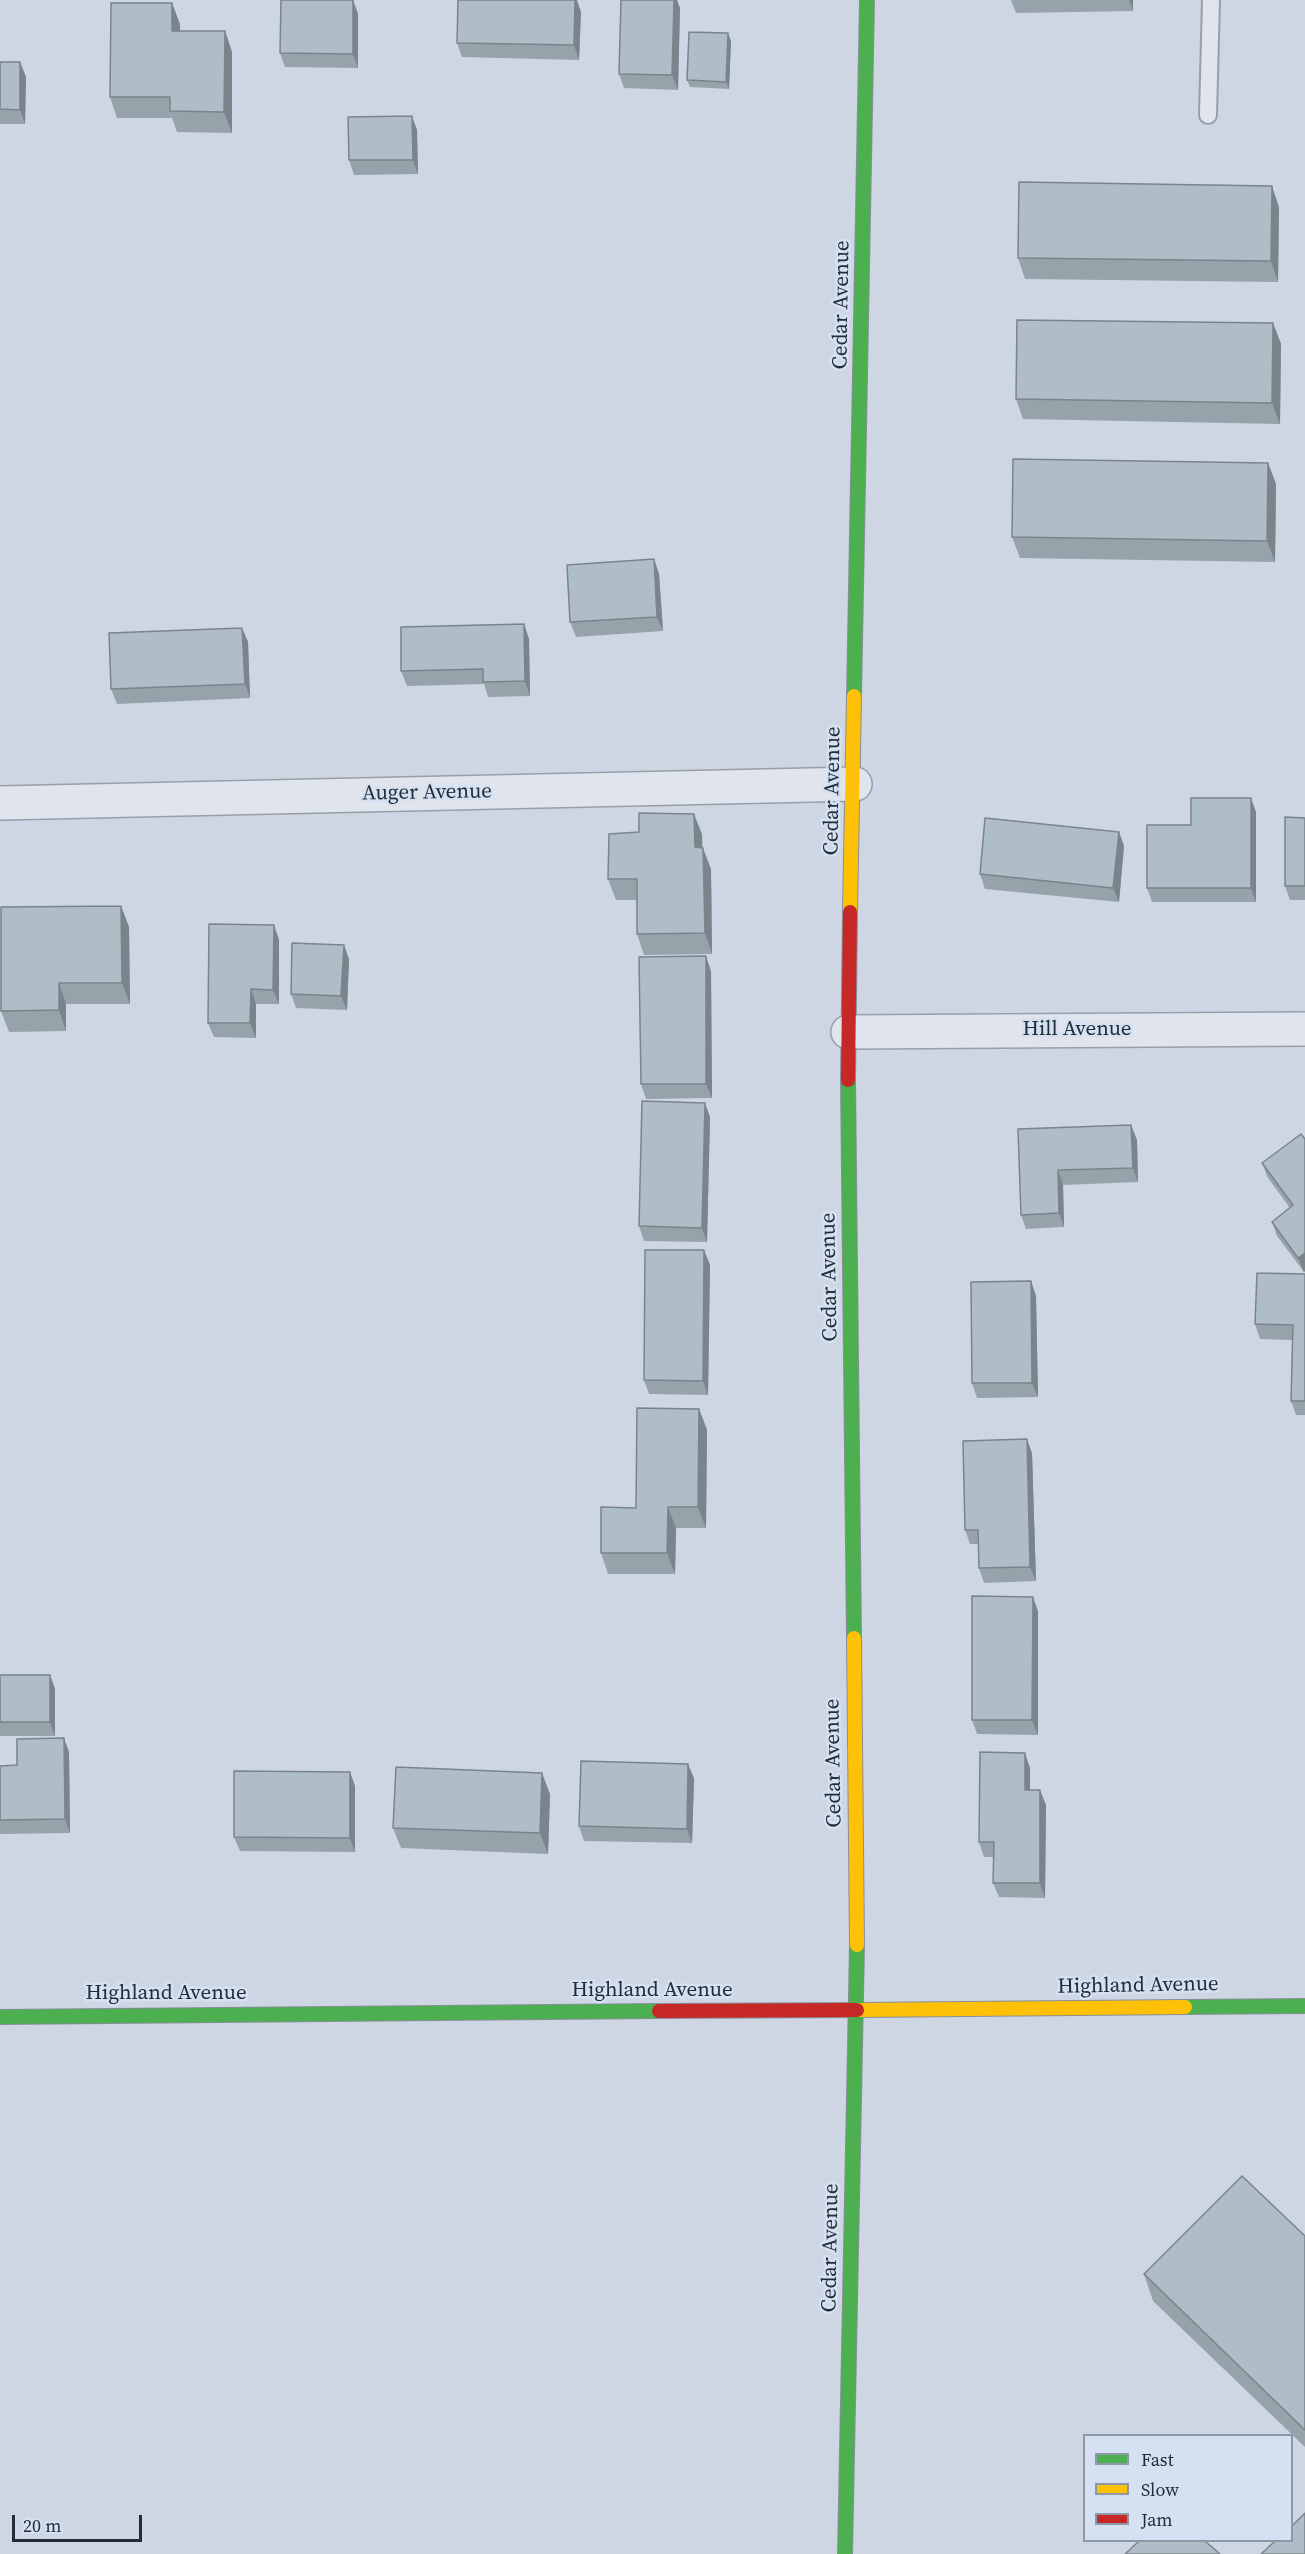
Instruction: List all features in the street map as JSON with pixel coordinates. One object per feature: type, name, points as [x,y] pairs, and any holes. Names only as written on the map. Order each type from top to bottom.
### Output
[{"type":"street","name":"Cedar Avenue","points":[[845,2554],[858,2010],[848,1032],[855,784],[867,0]]},
{"type":"street","name":"Auger Avenue","points":[[0,803],[855,784]]},
{"type":"street","name":"Hill Avenue","points":[[848,1032],[1305,1029]]},
{"type":"street","name":"Highland Avenue","points":[[0,2017],[1305,2006]]},
{"type":"lane","points":[[1208,115],[1211,0]]},
{"type":"building","points":[[281,0],[353,0],[353,54],[280,53]]},
{"type":"building","points":[[458,0],[575,0],[574,45],[457,43]]},
{"type":"building","points":[[621,0],[674,0],[672,75],[619,74]]},
{"type":"building","points":[[111,3],[172,3],[172,31],[225,31],[224,112],[170,111],[170,97],[110,97]]},
{"type":"building","points":[[689,32],[728,33],[726,82],[687,80]]},
{"type":"building","points":[[0,62],[20,62],[20,110],[0,109]]},
{"type":"building","points":[[412,116],[413,160],[349,160],[348,117]]},
{"type":"building","points":[[1019,182],[1272,186],[1271,261],[1018,258]]},
{"type":"building","points":[[1017,320],[1273,323],[1272,403],[1016,399]]},
{"type":"building","points":[[1013,459],[1268,463],[1267,541],[1012,537]]},
{"type":"building","points":[[654,559],[657,617],[570,622],[567,565]]},
{"type":"building","points":[[524,624],[525,681],[483,682],[483,669],[401,671],[401,627]]},
{"type":"building","points":[[242,628],[245,684],[111,689],[109,633]]},
{"type":"building","points":[[1191,798],[1251,798],[1251,888],[1147,888],[1147,825],[1191,825]]},
{"type":"building","points":[[639,813],[694,814],[695,847],[703,848],[705,933],[637,934],[637,879],[608,879],[609,834],[639,832]]},
{"type":"building","points":[[1285,817],[1305,818],[1305,886],[1285,886]]},
{"type":"building","points":[[985,818],[1119,832],[1113,888],[980,874]]},
{"type":"building","points":[[121,906],[122,983],[59,983],[59,1010],[1,1011],[1,907]]},
{"type":"building","points":[[209,924],[274,925],[273,990],[251,989],[250,1023],[208,1023]]},
{"type":"building","points":[[292,943],[344,945],[341,996],[291,994]]},
{"type":"building","points":[[706,956],[706,1084],[641,1084],[639,957]]},
{"type":"building","points":[[642,1101],[705,1103],[702,1228],[639,1226]]},
{"type":"building","points":[[1131,1125],[1133,1168],[1058,1170],[1059,1213],[1021,1215],[1018,1129]]},
{"type":"building","points":[[1301,1134],[1305,1139],[1305,1253],[1298,1258],[1272,1222],[1293,1205],[1262,1163]]},
{"type":"building","points":[[645,1250],[704,1250],[703,1381],[644,1380]]},
{"type":"building","points":[[1257,1273],[1305,1274],[1305,1401],[1291,1401],[1293,1325],[1255,1324]]},
{"type":"building","points":[[1031,1281],[1032,1383],[972,1383],[971,1282]]},
{"type":"building","points":[[637,1408],[699,1409],[698,1507],[668,1507],[667,1553],[601,1553],[601,1507],[636,1508]]},
{"type":"building","points":[[1027,1439],[1030,1567],[979,1568],[978,1530],[965,1530],[963,1441]]},
{"type":"building","points":[[972,1596],[1033,1597],[1032,1720],[972,1720]]},
{"type":"building","points":[[0,1675],[50,1675],[50,1722],[0,1722]]},
{"type":"building","points":[[64,1738],[65,1819],[0,1820],[0,1766],[17,1765],[17,1739]]},
{"type":"building","points":[[980,1752],[1025,1753],[1025,1790],[1040,1790],[1040,1883],[993,1883],[994,1842],[979,1842]]},
{"type":"building","points":[[581,1761],[688,1764],[687,1829],[579,1826]]},
{"type":"building","points":[[396,1767],[542,1773],[540,1833],[393,1828]]},
{"type":"building","points":[[234,1771],[350,1772],[350,1838],[234,1837]]},
{"type":"building","points":[[1242,2176],[1305,2236],[1305,2430],[1144,2274]]},
{"type":"building","points":[[1305,2513],[1305,2554],[1261,2554],[1274,2542],[1293,2542],[1293,2525]]},
{"type":"building","points":[[1138,2542],[1206,2542],[1220,2554],[1125,2554]]},
{"type":"traffic: fast","points":[[854,696],[867,0]]},
{"type":"traffic: fast","points":[[848,1080],[854,1638]]},
{"type":"traffic: fast","points":[[845,2554],[857,1945]]},
{"type":"traffic: fast","points":[[1185,2007],[1305,2006]]},
{"type":"traffic: fast","points":[[0,2017],[659,2011]]},
{"type":"traffic: slow","points":[[850,912],[854,696]]},
{"type":"traffic: slow","points":[[854,1638],[857,1945]]},
{"type":"traffic: slow","points":[[857,2010],[1185,2007]]},
{"type":"traffic: jam","points":[[848,1080],[850,912]]},
{"type":"traffic: jam","points":[[659,2011],[857,2010]]}]
